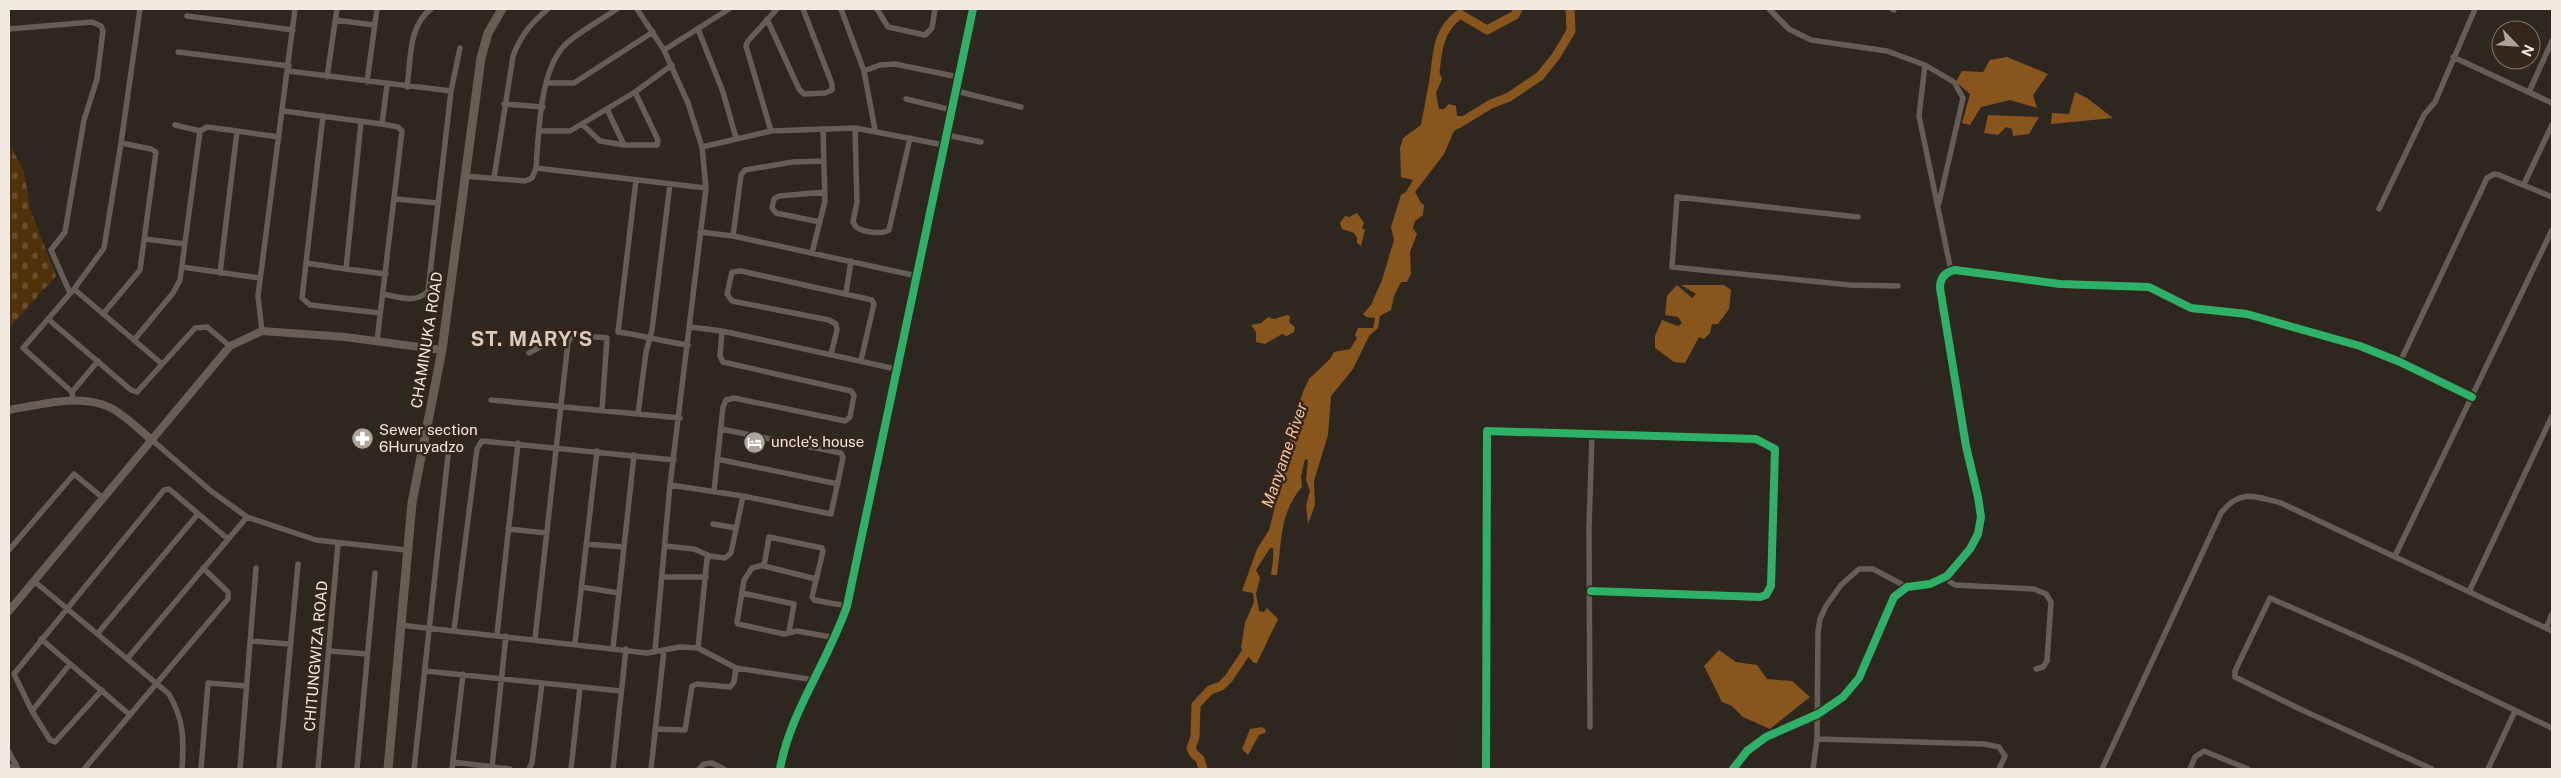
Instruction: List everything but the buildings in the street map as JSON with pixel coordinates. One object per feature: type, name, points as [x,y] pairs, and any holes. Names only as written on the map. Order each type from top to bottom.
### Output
[{"type":"main road","name":"CHAMINUKA ROAD","points":[[388,769],[406,550],[416,478],[442,350],[483,45],[492,23],[502,9]]},
{"type":"street","points":[[73,401],[72,392],[23,348],[72,291],[104,248],[140,9]]},
{"type":"street","points":[[262,331],[258,304],[260,278],[280,137],[295,9]]},
{"type":"street","points":[[327,77],[336,9]]},
{"type":"street","points":[[367,82],[376,9]]},
{"type":"street","points":[[407,87],[415,28],[421,17],[431,9]]},
{"type":"street","points":[[494,178],[504,104],[513,56],[520,38],[532,21],[548,9]]},
{"type":"street","points":[[464,176],[525,182],[532,178],[536,168],[546,83],[555,58],[566,44],[618,9]]},
{"type":"street","points":[[637,9],[672,65],[702,147],[706,188],[680,418],[670,485],[655,651]]},
{"type":"street","points":[[664,50],[729,9]]},
{"type":"street","points":[[771,131],[746,46],[748,41],[777,9]]},
{"type":"street","points":[[767,19],[799,89],[804,94],[825,93],[832,90],[832,84],[803,9]]},
{"type":"street","points":[[841,9],[864,71],[875,130]]},
{"type":"street","points":[[876,9],[888,27],[925,35],[930,32],[935,9]]},
{"type":"street","points":[[780,769],[787,736],[836,638],[847,606],[973,9]]},
{"type":"street","points":[[1770,9],[1788,29],[1811,40],[1887,51],[1925,65],[1954,82],[1962,98],[1938,205]]},
{"type":"street","points":[[2379,209],[2424,115],[2435,102],[2475,9]]},
{"type":"street","points":[[188,16],[293,30]]},
{"type":"street","points":[[335,20],[374,25]]},
{"type":"street","points":[[9,29],[92,22],[101,26],[103,31],[97,79],[84,120],[65,232],[51,250],[72,291],[103,314],[162,364]]},
{"type":"street","points":[[698,29],[723,92],[736,138]]},
{"type":"street","points":[[546,83],[574,83],[653,32]]},
{"type":"street","points":[[2529,92],[2552,41]]},
{"type":"street","points":[[384,294],[416,299],[421,298],[428,291],[451,91],[460,48]]},
{"type":"street","points":[[178,52],[327,77],[451,91]]},
{"type":"street","points":[[2453,57],[2552,103]]},
{"type":"street","points":[[864,71],[880,65],[896,64],[958,77]]},
{"type":"street","points":[[539,131],[570,130],[635,92],[672,65]]},
{"type":"street","points":[[1925,65],[1918,116],[1951,271]]},
{"type":"street","points":[[382,124],[387,85]]},
{"type":"street","points":[[956,91],[1021,108]]},
{"type":"street","points":[[582,124],[600,141],[624,145],[657,145],[658,140],[635,92]]},
{"type":"street","points":[[906,99],[952,110]]},
{"type":"street","points":[[504,104],[543,107]]},
{"type":"street","points":[[607,109],[624,145]]},
{"type":"street","points":[[283,111],[398,126],[403,135],[377,341]]},
{"type":"street","points":[[323,116],[302,298],[310,305],[380,313]]},
{"type":"street","points":[[346,269],[361,122]]},
{"type":"street","points":[[175,125],[200,131],[207,127],[280,137]]},
{"type":"street","points":[[2524,184],[2552,125]]},
{"type":"street","points":[[702,147],[771,131],[855,128],[875,130],[944,145]]},
{"type":"street","points":[[855,128],[857,202],[853,222],[858,229],[883,233],[889,230],[910,138]]},
{"type":"street","points":[[812,253],[825,192],[823,129]]},
{"type":"street","points":[[134,340],[173,293],[180,280],[200,131]]},
{"type":"street","points":[[220,272],[237,131]]},
{"type":"street","points":[[947,136],[981,142]]},
{"type":"street","points":[[103,314],[140,270],[156,152],[151,149],[121,143]]},
{"type":"street","points":[[733,236],[741,175],[745,170],[793,162],[824,161]]},
{"type":"street","points":[[536,168],[706,188]]},
{"type":"street","points":[[2400,362],[2487,178],[2494,174],[2499,175],[2552,197]]},
{"type":"street","points":[[636,180],[618,332],[637,335],[650,340],[688,345]]},
{"type":"street","points":[[638,414],[646,352],[650,340],[670,184]]},
{"type":"street","points":[[820,222],[775,212],[773,202],[779,196],[825,192]]},
{"type":"street","points":[[1858,217],[1677,197],[1672,267],[1850,285],[1898,286]]},
{"type":"street","points":[[396,199],[438,203]]},
{"type":"street","points":[[2395,556],[2552,230]]},
{"type":"street","points":[[700,232],[733,236],[916,276]]},
{"type":"street","points":[[145,239],[185,244]]},
{"type":"street","points":[[846,293],[851,261]]},
{"type":"street","points":[[306,263],[386,274]]},
{"type":"street","points":[[182,267],[260,278]]},
{"type":"street","points":[[831,354],[837,330],[832,322],[732,301],[726,294],[730,276],[735,270],[741,270],[869,298],[873,302],[861,360]]},
{"type":"street","points":[[1734,769],[1747,751],[1766,737],[1818,714],[1843,697],[1855,684],[1894,597],[1907,588],[1930,584],[1947,576],[1975,542],[1981,516],[1966,446],[1940,288],[1941,279],[1951,271],[2060,284],[2149,287],[2190,308],[2247,314],[2360,346],[2400,362],[2472,396]]},
{"type":"street","points":[[48,319],[131,390],[137,392],[195,328],[206,327],[230,346]]},
{"type":"street","points":[[690,327],[861,360],[896,369]]},
{"type":"street","points":[[9,612],[230,346],[262,331],[377,341],[442,350]]},
{"type":"street","points":[[714,491],[724,403],[730,399],[845,421],[850,417],[854,395],[851,391],[723,362],[720,356],[722,332]]},
{"type":"street","points":[[529,353],[561,335],[607,338],[602,410]]},
{"type":"street","points":[[535,639],[568,342],[573,335]]},
{"type":"street","points":[[72,392],[98,361]]},
{"type":"street","points":[[491,400],[680,418]]},
{"type":"street","points":[[9,410],[73,401],[108,407],[152,440],[211,491],[247,517],[316,540],[338,544],[406,550]]},
{"type":"street","points":[[2469,592],[2552,416]]},
{"type":"street","points":[[670,485],[743,496],[829,515],[832,511],[838,484],[843,458],[841,453],[720,429]]},
{"type":"street","points":[[1486,769],[1488,432],[1756,439],[1775,449],[1770,586],[1766,595],[1591,591]]},
{"type":"street","points":[[1590,727],[1591,591],[1589,528],[1592,435]]},
{"type":"street","points":[[454,630],[478,444],[486,440],[674,460]]},
{"type":"street","points":[[496,634],[518,443]]},
{"type":"street","points":[[412,769],[425,671],[448,446]]},
{"type":"street","points":[[575,643],[597,451]]},
{"type":"street","points":[[612,648],[634,455]]},
{"type":"street","points":[[717,459],[838,484]]},
{"type":"street","points":[[9,550],[74,474],[103,498]]},
{"type":"street","points":[[102,690],[55,742],[50,740],[32,711],[14,674],[164,490],[169,489],[228,538]]},
{"type":"street","points":[[2102,769],[2218,520],[2230,502],[2237,498],[2249,495],[2281,503],[2552,631]]},
{"type":"street","points":[[665,546],[694,549],[710,556],[729,556],[743,496]]},
{"type":"street","points":[[98,633],[198,514]]},
{"type":"street","points":[[127,659],[247,517]]},
{"type":"street","points":[[714,524],[736,528]]},
{"type":"street","points":[[508,529],[547,533]]},
{"type":"street","points":[[763,565],[768,538],[771,536],[821,547],[823,551],[812,597],[814,600],[847,606]]},
{"type":"street","name":"CHITUNGWIZA ROAD","points":[[318,769],[338,544]]},
{"type":"street","points":[[586,544],[624,547]]},
{"type":"street","points":[[698,648],[708,559],[710,556]]},
{"type":"street","points":[[279,769],[289,644],[298,564]]},
{"type":"street","points":[[816,579],[763,565],[756,565],[748,572],[742,593],[738,624],[784,634],[797,630],[836,638]]},
{"type":"street","points":[[85,768],[228,599],[228,592],[203,568]]},
{"type":"street","points":[[240,769],[256,568]]},
{"type":"street","points":[[1813,769],[1818,714],[1818,632],[1826,606],[1842,585],[1859,569],[1873,569],[1907,588]]},
{"type":"street","points":[[357,769],[375,573]]},
{"type":"street","points":[[1947,576],[1949,581],[1955,585],[2034,589],[2046,594],[2050,602],[2047,661],[2043,667],[2036,669]]},
{"type":"street","points":[[662,577],[706,577]]},
{"type":"street","points":[[34,581],[98,633],[168,694],[179,712],[184,741],[182,769]]},
{"type":"street","points":[[581,587],[619,593]]},
{"type":"street","points":[[742,593],[794,604],[789,632]]},
{"type":"street","points":[[2432,769],[2302,710],[2235,677],[2235,671],[2270,598],[2408,659],[2552,728]]},
{"type":"street","points":[[2546,628],[2552,614]]},
{"type":"street","points":[[400,625],[496,634],[647,653],[680,647],[698,648],[736,668],[815,680]]},
{"type":"street","points":[[492,767],[506,636]]},
{"type":"street","points":[[41,639],[130,715]]},
{"type":"street","points":[[250,641],[289,644]]},
{"type":"street","points":[[613,769],[626,649]]},
{"type":"street","points":[[651,769],[664,650]]},
{"type":"street","points":[[329,651],[367,654]]},
{"type":"street","points":[[32,711],[70,664]]},
{"type":"street","points":[[655,729],[685,730],[693,685],[730,686],[734,682],[736,668]]},
{"type":"street","points":[[425,671],[621,691]]},
{"type":"street","points":[[452,769],[463,674]]},
{"type":"street","points":[[201,769],[208,682],[246,686]]},
{"type":"street","points":[[529,769],[532,763],[542,684]]},
{"type":"street","points":[[571,769],[580,688]]},
{"type":"street","points":[[2488,769],[2515,711]]},
{"type":"street","points":[[1817,739],[1984,744],[1999,747],[2005,756],[1999,769]]},
{"type":"street","points":[[2190,769],[2198,754],[2204,751],[2248,769]]},
{"type":"street","points":[[9,752],[17,767],[9,768]]},
{"type":"street","points":[[453,762],[510,769]]},
{"type":"street","points":[[699,769],[704,764],[712,763],[724,769]]},
{"type":"green space","points":[[9,143],[24,172],[30,209],[56,276],[9,328]]},
{"type":"shaded area","points":[[2007,57],[2048,74],[2033,95],[2037,108],[2010,100],[1981,107],[1970,125],[1962,123],[1970,94],[1956,82],[1962,71],[1983,72],[1990,60]]},
{"type":"shaded area","points":[[1431,71],[1439,72],[1442,79],[1436,93],[1439,109],[1444,109],[1449,104],[1456,106],[1457,116],[1467,116],[1469,122],[1454,131],[1444,154],[1415,192],[1424,205],[1423,215],[1415,221],[1413,228],[1417,234],[1410,252],[1411,273],[1407,282],[1401,282],[1394,296],[1391,310],[1380,316],[1378,328],[1369,336],[1353,369],[1331,396],[1328,435],[1314,481],[1315,505],[1308,524],[1306,506],[1310,491],[1306,480],[1308,460],[1305,459],[1301,476],[1302,487],[1289,507],[1285,518],[1277,575],[1271,575],[1273,548],[1270,548],[1256,570],[1260,578],[1256,594],[1259,611],[1264,612],[1267,608],[1278,619],[1257,663],[1254,663],[1241,648],[1245,623],[1254,602],[1253,593],[1242,591],[1257,549],[1269,530],[1274,511],[1271,494],[1273,482],[1289,444],[1293,421],[1309,379],[1330,359],[1334,352],[1350,349],[1357,338],[1355,335],[1358,328],[1373,328],[1375,318],[1366,317],[1363,314],[1371,305],[1382,280],[1394,240],[1391,227],[1401,195],[1406,192],[1413,180],[1401,177],[1400,148],[1403,138],[1421,125]]},
{"type":"shaded area","points":[[2075,92],[2087,98],[2113,118],[2051,124],[2052,113],[2069,114]]},
{"type":"shaded area","points":[[1988,115],[2039,117],[2029,134],[2013,136],[2012,129],[2006,127],[1998,135],[1984,133]]},
{"type":"shaded area","points":[[1357,213],[1364,223],[1362,228],[1365,230],[1361,246],[1357,243],[1354,233],[1342,229],[1340,223],[1345,216],[1349,217]]},
{"type":"shaded area","points":[[1677,285],[1692,298],[1696,294],[1681,285],[1724,285],[1731,290],[1729,309],[1718,324],[1712,324],[1710,333],[1704,339],[1699,337],[1685,363],[1674,362],[1655,348],[1655,336],[1662,320],[1678,326],[1682,323],[1678,317],[1665,315],[1667,296]]},
{"type":"shaded area","points":[[1287,315],[1290,316],[1289,322],[1295,327],[1294,332],[1287,336],[1282,334],[1265,344],[1256,342],[1256,332],[1251,325],[1261,323],[1268,317],[1274,319]]},
{"type":"shaded area","points":[[1719,650],[1736,662],[1757,665],[1767,679],[1792,681],[1810,697],[1770,729],[1743,717],[1732,706],[1722,702],[1704,666]]},
{"type":"shaded area","points":[[1262,727],[1266,730],[1265,733],[1259,735],[1248,755],[1242,749],[1250,729]]},
{"type":"waterway","name":"Manyame River","points":[[1434,83],[1439,45],[1446,28],[1452,21],[1460,14],[1487,30],[1515,15],[1518,9]]},
{"type":"waterway","points":[[1458,124],[1491,104],[1509,97],[1540,76],[1556,56],[1571,31],[1570,9]]},
{"type":"waterway","name":"Manyame River","points":[[1203,769],[1200,759],[1191,748],[1195,737],[1196,705],[1210,690],[1221,686],[1229,678],[1251,645]]},
{"type":"cycle path","points":[[780,769],[792,727],[847,606],[973,9]]},
{"type":"cycle path","points":[[1733,769],[1747,751],[1766,737],[1818,714],[1843,697],[1859,678],[1894,597],[1907,587],[1930,584],[1947,576],[1970,549],[1978,534],[1981,517],[1978,497],[1966,446],[1940,288],[1942,278],[1948,272],[1955,270],[2060,284],[2149,287],[2191,308],[2247,314],[2360,346],[2400,362],[2472,397]]},
{"type":"cycle path","points":[[1486,769],[1487,431],[1756,439],[1775,449],[1771,586],[1766,595],[1760,597],[1591,591]]},
{"type":"place","name":"Sewer section 6Huruyadzo","points":[[363,439]]},
{"type":"place","name":"uncle’s house","points":[[755,442]]},
{"type":"district","name":"ST. MARY'S","points":[[532,339]]}]
